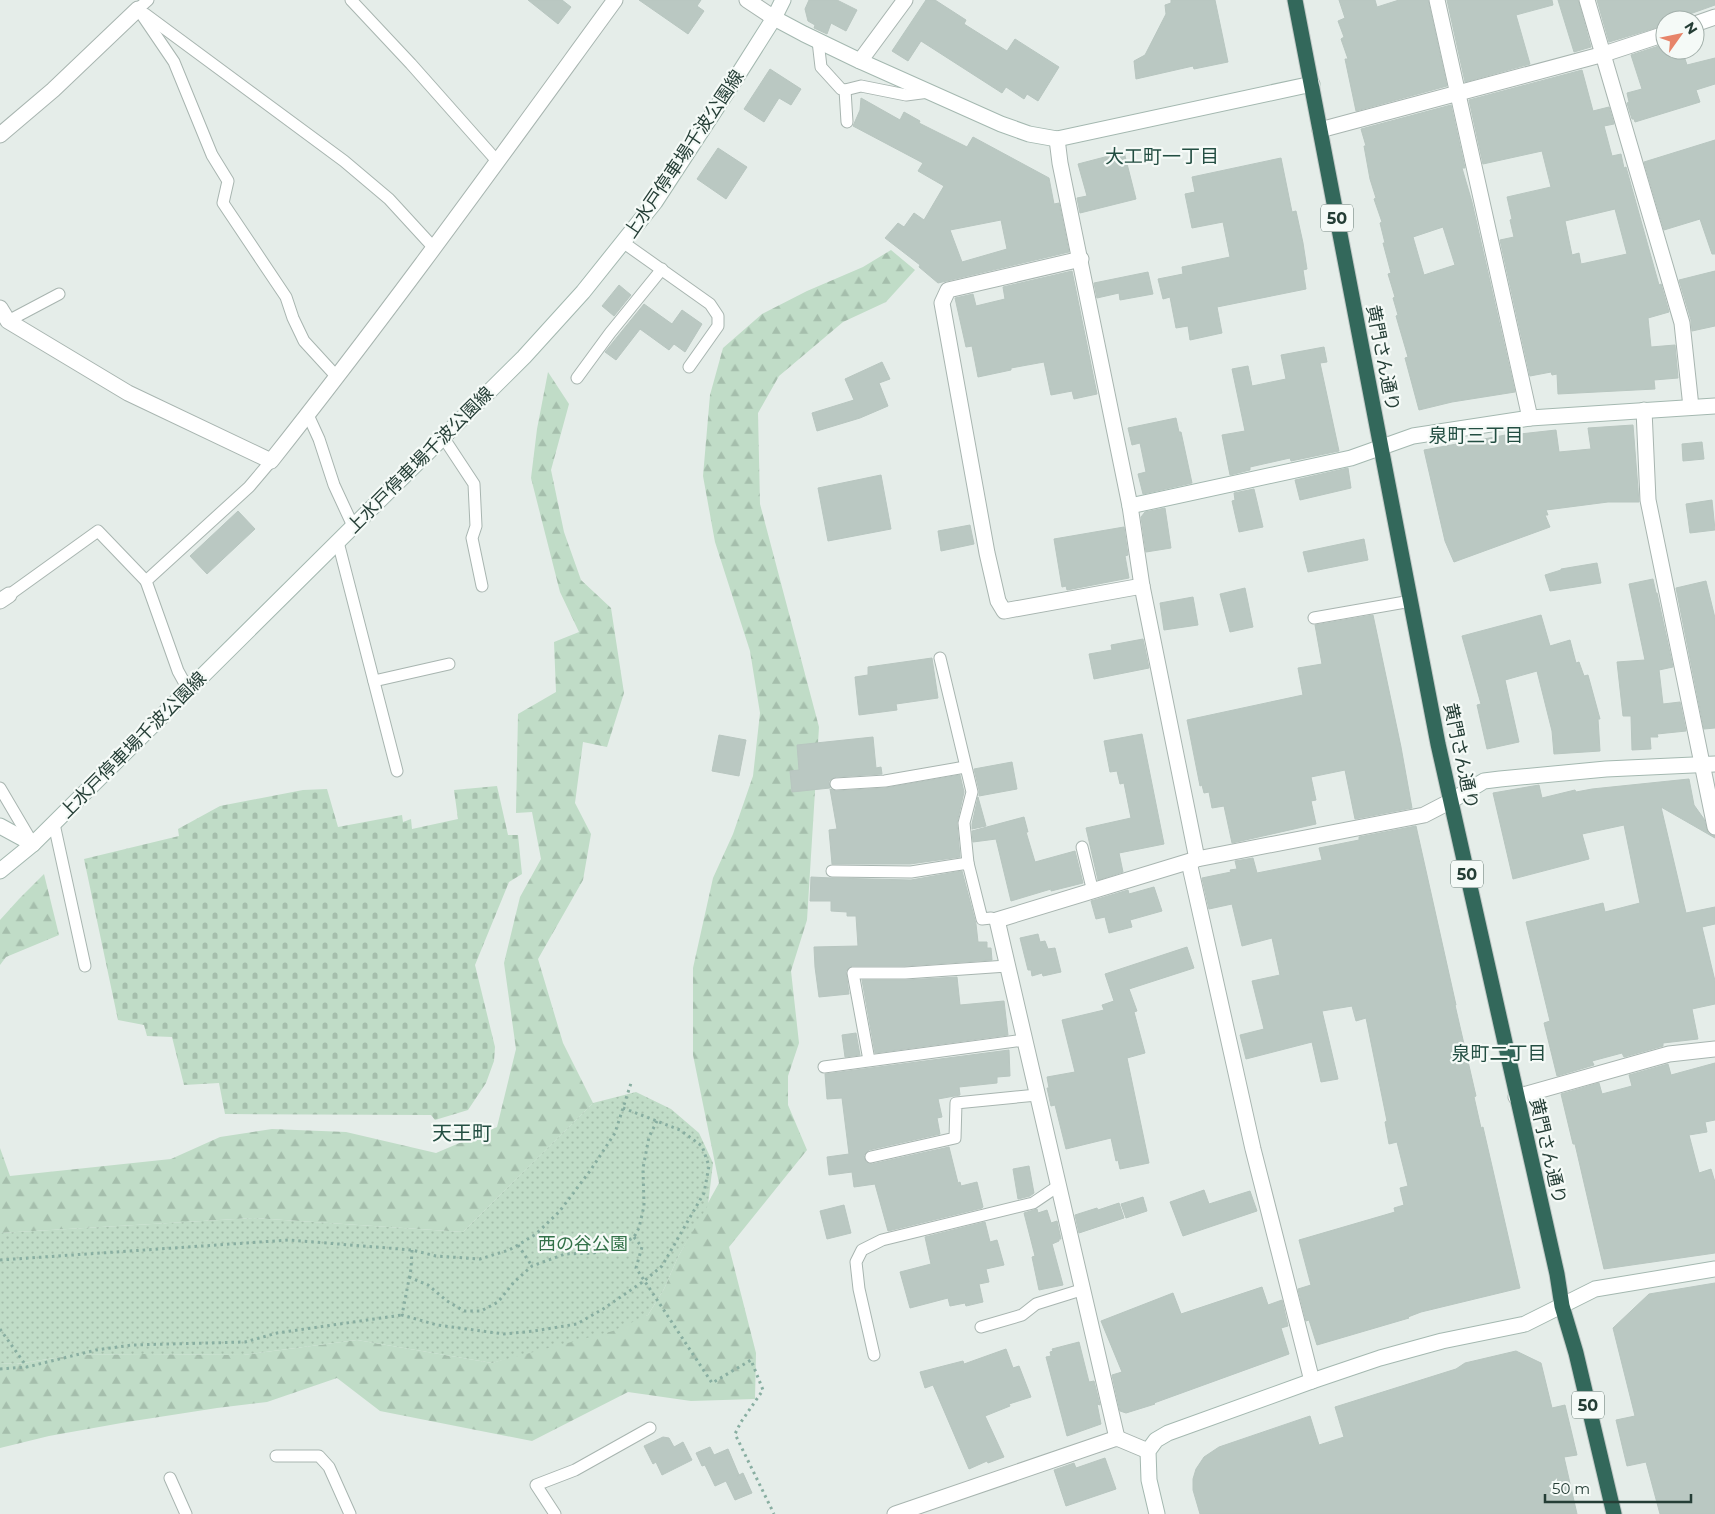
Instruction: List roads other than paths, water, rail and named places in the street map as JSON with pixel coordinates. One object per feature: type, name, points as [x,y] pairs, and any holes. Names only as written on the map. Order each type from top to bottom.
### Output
[{"type":"highway","name":"黄門さん通り","points":[[1296,0],[1438,744],[1555,1266],[1562,1306],[1576,1353],[1614,1514]]},
{"type":"street","points":[[3,317],[128,393],[271,461],[434,248],[615,0]]},
{"type":"street","points":[[747,0],[774,18],[818,41],[929,92],[1001,124],[1030,134],[1058,139],[1312,84]]},
{"type":"street","name":"上水戸停車場千波公園線","points":[[0,870],[33,844],[189,691],[524,357],[583,292],[624,243],[666,186],[774,18],[783,0]]},
{"type":"street","points":[[860,61],[905,0]]},
{"type":"street","points":[[1437,0],[1530,418]]},
{"type":"street","points":[[1587,0],[1682,324],[1691,408]]},
{"type":"street","points":[[0,135],[53,90],[143,4]]},
{"type":"street","points":[[1320,130],[1604,54],[1655,37]]},
{"type":"street","points":[[1058,139],[1060,163],[1130,506],[1142,586],[1193,861],[1253,1149],[1312,1380]]},
{"type":"street","points":[[1081,259],[948,290],[942,303],[986,553],[998,601],[1004,611],[1142,586]]},
{"type":"street","points":[[1130,506],[1342,460],[1414,436],[1530,418],[1715,406]]},
{"type":"street","points":[[1644,410],[1648,500],[1709,765],[1715,827]]},
{"type":"street","points":[[1117,1438],[997,920],[1193,861],[1424,815],[1484,781],[1606,769],[1709,765]]},
{"type":"street","points":[[0,826],[33,844]]},
{"type":"street","points":[[1516,1097],[1669,1054],[1715,1049]]},
{"type":"street","points":[[1157,1514],[1149,1480],[1148,1451],[1156,1440],[1168,1433],[1312,1380],[1380,1358],[1442,1341],[1525,1324],[1595,1289],[1715,1269]]},
{"type":"street","points":[[895,1514],[1117,1438],[1148,1451]]},
{"type":"lane","points":[[351,0],[411,64],[497,162]]},
{"type":"lane","points":[[143,4],[390,199],[434,248]]},
{"type":"lane","points":[[143,4],[174,62],[212,155],[228,181],[223,203],[286,297],[304,341],[337,377]]},
{"type":"lane","points":[[818,41],[822,67],[841,88],[846,90],[861,86],[897,95],[929,92]]},
{"type":"lane","points":[[846,90],[847,122]]},
{"type":"lane","points":[[624,243],[710,304],[718,316],[718,326],[689,368]]},
{"type":"lane","points":[[577,378],[610,333],[662,269]]},
{"type":"lane","points":[[3,317],[59,294]]},
{"type":"lane","points":[[308,415],[319,439],[334,485],[353,526]]},
{"type":"lane","points":[[443,437],[474,484],[476,526],[472,538],[482,586]]},
{"type":"lane","points":[[146,581],[250,487],[271,461]]},
{"type":"lane","points":[[5,598],[98,530],[146,581],[178,671],[189,691]]},
{"type":"lane","points":[[338,542],[397,771]]},
{"type":"lane","points":[[1314,618],[1411,600]]},
{"type":"lane","points":[[940,658],[972,792],[964,823],[968,863],[982,919],[991,918],[997,920]]},
{"type":"lane","points":[[374,681],[449,664]]},
{"type":"lane","points":[[836,784],[885,781],[965,767]]},
{"type":"lane","points":[[0,788],[33,844]]},
{"type":"lane","points":[[54,824],[85,966]]},
{"type":"lane","points":[[1082,847],[1093,892]]},
{"type":"lane","points":[[832,871],[911,872],[968,863]]},
{"type":"lane","points":[[869,1060],[853,973],[905,973],[1007,966]]},
{"type":"lane","points":[[824,1066],[1024,1040]]},
{"type":"lane","points":[[871,1156],[955,1138],[956,1103],[1037,1095]]},
{"type":"lane","points":[[874,1355],[859,1289],[856,1262],[862,1250],[882,1240],[1033,1203],[1058,1186]]},
{"type":"lane","points":[[981,1327],[1022,1315],[1036,1304],[1084,1289]]},
{"type":"lane","points":[[556,1514],[536,1485],[575,1470],[650,1428]]},
{"type":"lane","points":[[276,1456],[319,1456],[330,1467],[350,1514]]},
{"type":"lane","points":[[170,1478],[186,1514]]},
{"type":"district","name":"大工町一丁目","points":[[1162,156]]},
{"type":"district","name":"泉町三丁目","points":[[1476,435]]},
{"type":"district","name":"泉町二丁目","points":[[1499,1053]]},
{"type":"district","name":"天王町","points":[[462,1133]]},
{"type":"park label","name":"西の谷公園","points":[[583,1244]]}]
